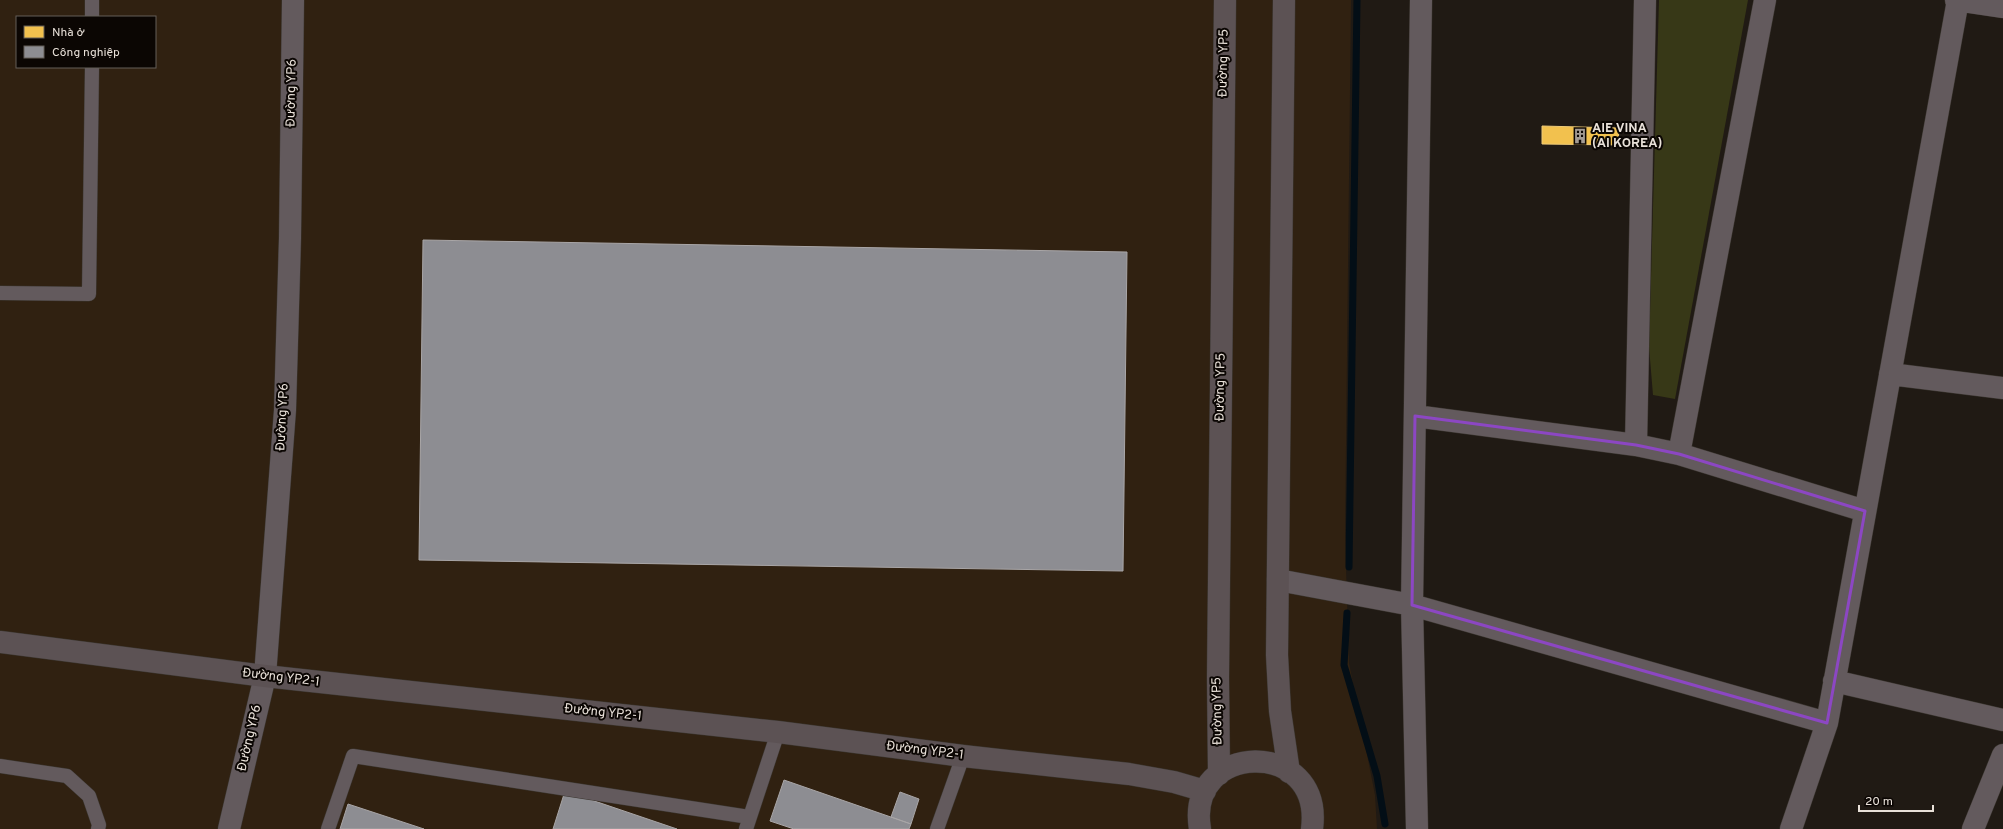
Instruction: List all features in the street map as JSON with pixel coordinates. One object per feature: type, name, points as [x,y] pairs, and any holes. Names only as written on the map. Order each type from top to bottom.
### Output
[{"type":"main road","name":"Đường YP5","points":[[1220,774],[1218,671],[1225,0]]},
{"type":"main road","points":[[1284,0],[1278,580],[1279,698],[1289,772]]},
{"type":"main road","name":"Đường YP2-1","points":[[0,642],[265,676],[778,732],[963,756],[1151,777],[1205,791]]},
{"type":"main road","points":[[1200,829],[1199,809],[1205,791],[1210,783],[1232,766],[1241,763],[1260,761],[1278,765],[1300,782],[1309,799],[1313,819],[1313,828]]},
{"type":"street","name":"Đường YP6","points":[[229,829],[265,676],[284,410],[290,238],[293,0]]},
{"type":"street","points":[[1417,829],[1412,605],[1421,0]]},
{"type":"street","points":[[1636,445],[1645,0]]},
{"type":"street","points":[[1679,454],[1765,0]]},
{"type":"street","points":[[1791,829],[1827,724],[1957,0],[2003,7]]},
{"type":"street","points":[[1890,374],[2003,388]]},
{"type":"street","points":[[1415,416],[1636,445],[1679,454],[1865,511]]},
{"type":"street","points":[[1278,580],[1412,605],[1827,724]]},
{"type":"street","points":[[1834,681],[2003,720]]},
{"type":"street","points":[[1973,829],[2003,755]]},
{"type":"lane","points":[[92,0],[92,16]]},
{"type":"lane","points":[[0,293],[89,294],[92,68]]},
{"type":"lane","points":[[328,829],[353,756],[747,823],[778,732]]},
{"type":"lane","points":[[937,829],[963,756]]},
{"type":"lane","points":[[0,766],[67,776],[90,796],[99,825],[98,829]]},
{"type":"highlighted area","points":[[1415,416],[1636,445],[1679,454],[1865,511],[1827,723],[1412,605]]},
{"type":"shaded area","points":[[0,0],[1351,0],[1345,535],[1349,663],[1375,795],[1377,829],[0,829]]},
{"type":"shaded area","points":[[1659,0],[1748,0],[1675,399],[1653,395],[1649,347]]},
{"type":"building: Nhà ở","name":"AIE VINA (AI KOREA)","points":[[1542,126],[1619,128],[1618,145],[1542,144]]},
{"type":"building: Công nghiệp","points":[[423,240],[1127,252],[1123,571],[419,560]]},
{"type":"building: Công nghiệp","points":[[784,780],[911,824],[909,829],[794,829],[770,821]]},
{"type":"building: Công nghiệp","points":[[565,791],[677,829],[553,829]]},
{"type":"building: Công nghiệp","points":[[900,792],[919,799],[911,824],[891,817]]},
{"type":"building: Công nghiệp","points":[[348,804],[424,829],[340,829]]},
{"type":"waterway","points":[[1349,567],[1357,0]]},
{"type":"waterway","points":[[1347,613],[1344,665],[1377,776],[1385,824]]},
{"type":"place","name":"AIE VINA (AI KOREA)","points":[[1580,136]]}]
